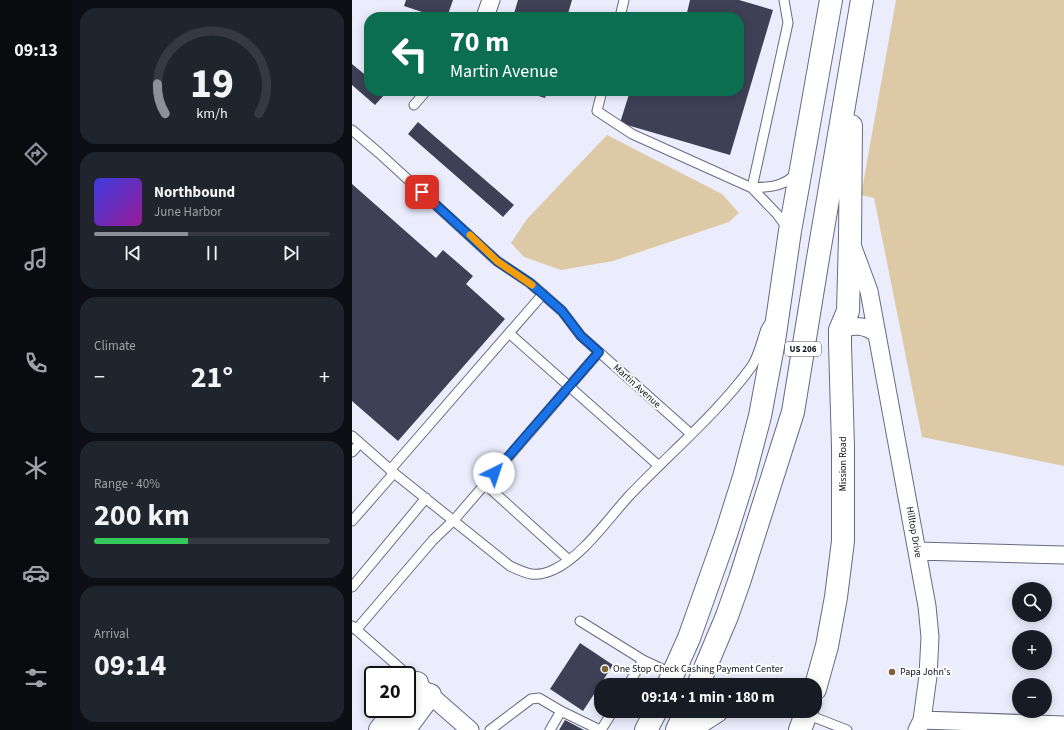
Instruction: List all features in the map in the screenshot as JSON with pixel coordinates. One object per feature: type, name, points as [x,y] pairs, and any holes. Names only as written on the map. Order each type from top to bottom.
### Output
[{"type":"main road","name":"US 206","points":[[672,678],[704,598],[726,534],[744,477],[760,416],[801,165],[830,0]]},
{"type":"main road","name":"US 206","points":[[701,678],[724,623],[740,579],[793,412],[862,0]]},
{"type":"main road","name":"Mission Road","points":[[818,678],[827,646],[835,604],[843,541],[843,447],[840,330],[848,311],[852,60]]},
{"type":"main road","points":[[404,730],[418,691]]},
{"type":"main road","points":[[380,730],[390,718]]},
{"type":"main road","points":[[646,730],[652,718]]},
{"type":"main road","points":[[677,730],[683,718]]},
{"type":"main road","points":[[692,730],[706,718]]},
{"type":"street","points":[[487,12],[491,0]]},
{"type":"street","name":"Hilltop Drive","points":[[850,237],[869,291],[927,606],[930,637],[924,727]]},
{"type":"street","points":[[840,330],[847,327],[858,326],[869,328],[877,334]]},
{"type":"street","points":[[917,551],[1064,555]]},
{"type":"street","points":[[418,691],[470,730]]},
{"type":"street","points":[[924,727],[1064,725]]},
{"type":"lane","points":[[621,12],[624,0]]},
{"type":"lane","points":[[752,188],[788,23],[784,0]]},
{"type":"lane","points":[[414,104],[421,96]]},
{"type":"lane","points":[[601,96],[597,111],[632,134],[752,188],[777,214],[790,232]]},
{"type":"lane","name":"Martin Avenue","points":[[352,130],[497,261],[530,283],[562,311],[581,336],[691,434]]},
{"type":"lane","points":[[752,188],[779,185],[792,178],[801,165]]},
{"type":"lane","points":[[352,521],[392,471],[509,332],[543,294]]},
{"type":"lane","points":[[352,436],[392,471],[510,566],[526,574],[538,575],[565,564],[581,549],[630,496],[736,387],[753,364],[766,329],[778,311]]},
{"type":"lane","points":[[509,332],[659,466]]},
{"type":"lane","points":[[418,691],[353,627],[433,540],[454,520],[599,352]]},
{"type":"lane","points":[[352,452],[360,443]]},
{"type":"lane","points":[[485,484],[569,560]]},
{"type":"lane","points":[[352,587],[426,498]]},
{"type":"lane","points":[[580,621],[644,660],[668,678]]},
{"type":"lane","points":[[634,678],[644,660]]},
{"type":"lane","points":[[490,730],[531,699],[539,698],[601,730],[609,718]]},
{"type":"lane","points":[[550,730],[561,710]]},
{"type":"lane","points":[[805,718],[846,730]]},
{"type":"shaded area","points":[[896,0],[1064,0],[1064,466],[922,437],[874,198],[861,195]]},
{"type":"shaded area","points":[[607,135],[722,194],[739,213],[729,222],[613,261],[561,270],[524,257],[511,243],[527,219]]},
{"type":"building","points":[[406,0],[453,0],[449,12],[422,12],[404,6]]},
{"type":"building","points":[[518,0],[572,0],[568,12],[514,12]]},
{"type":"building","points":[[690,0],[739,0],[773,10],[730,155],[620,123],[628,96],[744,96],[744,12],[687,12]]},
{"type":"building","points":[[352,64],[364,74],[364,95],[352,85]]},
{"type":"building","points":[[365,96],[383,96],[375,105]]},
{"type":"building","points":[[418,122],[514,205],[503,217],[408,134]]},
{"type":"building","points":[[352,184],[436,258],[443,250],[473,276],[466,284],[505,319],[398,441],[352,401]]},
{"type":"building","points":[[580,643],[613,665],[605,678],[594,678],[594,694],[583,711],[550,689]]},
{"type":"building","points":[[565,720],[584,730],[559,730]]},
{"type":"slow traffic","points":[[470,235],[497,261],[532,285]]},
{"type":"place","name":"One Stop Check Cashing Payment Center","points":[[605,669]]},
{"type":"place","name":"Papa John's","points":[[892,672]]},
{"type":"route","points":[[422,192],[497,261],[530,283],[562,311],[581,336],[599,352],[494,473]]}]
